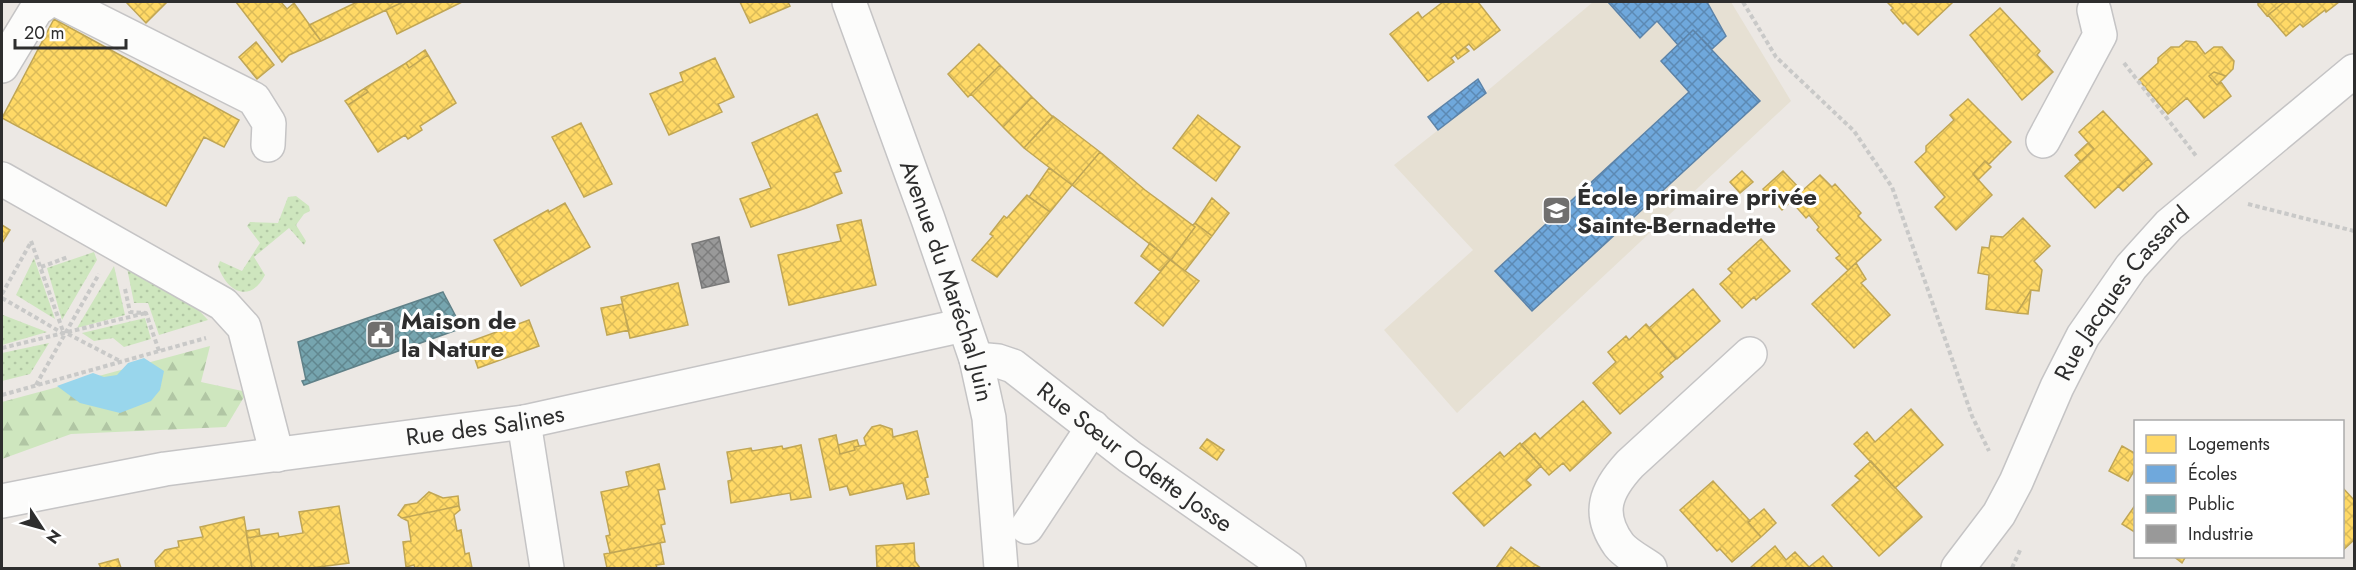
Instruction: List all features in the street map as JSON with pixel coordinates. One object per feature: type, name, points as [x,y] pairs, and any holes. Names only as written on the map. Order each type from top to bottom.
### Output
[{"type":"street","points":[[2,66],[36,10],[47,2]]},
{"type":"street","points":[[62,2],[254,99],[269,123],[268,145]]},
{"type":"street","name":"Avenue du Maréchal Juin","points":[[849,2],[976,359],[989,418],[1002,568]]},
{"type":"street","points":[[2043,141],[2099,12]]},
{"type":"street","name":"Rue Jacques Cassard","points":[[1958,568],[1999,514],[2083,336],[2103,304],[2131,267],[2169,225],[2355,71]]},
{"type":"street","points":[[2,179],[223,304],[244,327],[277,455]]},
{"type":"street","name":"Rue des Salines","points":[[2,501],[165,469],[524,422],[964,325]]},
{"type":"street","points":[[1650,568],[1620,546],[1605,513],[1608,494],[1616,479],[1630,464],[1750,354]]},
{"type":"street","name":"Rue Sœur Odette Josse","points":[[976,359],[998,361],[1012,366],[1130,457],[1289,568]]},
{"type":"street","points":[[524,422],[547,568]]},
{"type":"street","points":[[1027,526],[1093,427]]},
{"type":"path","points":[[1743,2],[1776,57],[1854,131],[1892,187],[1972,416],[1990,452],[2016,482]]},
{"type":"path","points":[[2099,12],[2171,121],[2217,184],[2252,206],[2355,231]]},
{"type":"path","points":[[50,208],[2,296],[66,334],[121,362]]},
{"type":"path","points":[[31,241],[66,334]]},
{"type":"path","points":[[116,244],[130,312],[146,313]]},
{"type":"path","points":[[36,386],[116,244]]},
{"type":"path","points":[[2,348],[146,313]]},
{"type":"path","points":[[146,313],[159,351]]},
{"type":"path","points":[[2,395],[244,327]]},
{"type":"shaded area","name":"École primaire privée Sainte-Bernadette","points":[[1593,2],[1731,2],[1791,101],[1457,413],[1384,330],[1473,250],[1394,165],[1486,92]]},
{"type":"green space","points":[[296,196],[309,206],[310,211],[304,214],[296,225],[306,241],[304,245],[289,228],[254,257],[265,275],[259,284],[246,292],[233,288],[222,275],[218,266],[220,261],[242,271],[260,243],[247,226],[250,222],[278,223],[288,197]]},
{"type":"green space","points":[[94,252],[97,260],[62,320],[47,268]]},
{"type":"green space","points":[[34,258],[55,319],[16,295]]},
{"type":"green space","points":[[114,266],[125,315],[77,328]]},
{"type":"green space","points":[[127,268],[190,301],[208,320],[159,335],[148,303],[134,303]]},
{"type":"green space","points":[[3,315],[47,332],[2,345]]},
{"type":"green space","points":[[145,318],[151,339],[124,347],[113,338],[94,341],[82,333]]},
{"type":"green space","points":[[49,343],[30,374],[2,381],[2,353]]},
{"type":"green space","points":[[210,346],[201,382],[247,392],[226,427],[71,434],[2,459],[2,402]]},
{"type":"water","points":[[144,358],[164,371],[160,390],[151,401],[120,413],[80,403],[57,386],[93,373],[104,377],[117,375],[128,363]]},
{"type":"building: Logements","points":[[126,2],[167,2],[146,23]]},
{"type":"building: Logements","points":[[236,2],[281,2],[287,9],[294,3],[321,41],[289,55],[282,62]]},
{"type":"building: Logements","points":[[357,2],[403,2],[321,41],[309,25]]},
{"type":"building: Logements","points":[[403,2],[462,2],[397,34],[386,10]]},
{"type":"building: Logements","points":[[740,2],[788,2],[790,6],[750,23]]},
{"type":"building: Logements","points":[[1443,2],[1478,2],[1500,30],[1474,50],[1469,44],[1451,58],[1454,62],[1428,81],[1390,34],[1418,12],[1422,18]]},
{"type":"building: Logements","points":[[1887,2],[1952,3],[1918,35],[1905,22],[1903,24]]},
{"type":"building: Logements","points":[[2258,2],[2282,2],[2283,3],[2267,16]]},
{"type":"building: Logements","points":[[2282,2],[2339,2],[2303,27],[2300,24],[2286,36],[2268,15]]},
{"type":"building: Logements","points":[[2000,8],[2040,51],[2037,55],[2053,72],[2022,100],[1970,35]]},
{"type":"building: Logements","points":[[54,19],[239,120],[224,147],[204,137],[166,206],[2,118]]},
{"type":"building: Logements","points":[[2186,41],[2196,42],[2205,54],[2214,47],[2222,47],[2234,61],[2233,69],[2226,76],[2214,72],[2209,76],[2217,85],[2221,82],[2231,96],[2204,118],[2187,98],[2168,114],[2139,80],[2158,63],[2158,58],[2171,47],[2179,47]]},
{"type":"building: Logements","points":[[256,42],[274,65],[257,79],[239,57]]},
{"type":"building: Logements","points":[[979,44],[1000,65],[968,97],[948,74]]},
{"type":"building: Logements","points":[[1465,47],[1469,51],[1458,59],[1455,55]]},
{"type":"building: Logements","points":[[425,50],[428,55],[409,68],[406,63]]},
{"type":"building: Logements","points":[[428,55],[456,103],[420,126],[422,130],[408,139],[405,135],[378,152],[348,105],[368,92],[365,88],[406,63],[409,68]]},
{"type":"building: Logements","points":[[715,58],[734,97],[718,104],[722,112],[669,135],[650,94],[683,81],[680,73]]},
{"type":"building: Logements","points":[[1000,65],[1032,97],[1003,127],[971,94]]},
{"type":"building: Logements","points":[[2214,72],[2226,76],[2217,85],[2209,76]]},
{"type":"building: Logements","points":[[365,88],[368,92],[348,105],[345,101]]},
{"type":"building: Logements","points":[[1032,97],[1053,117],[1024,148],[1003,127]]},
{"type":"building: Logements","points":[[1968,99],[2011,142],[1989,164],[1985,161],[1973,174],[1992,195],[1956,230],[1935,207],[1945,197],[1915,162],[1926,152],[1926,146],[1954,120],[1950,115]]},
{"type":"building: Logements","points":[[2103,111],[2148,159],[2095,208],[2065,176],[2094,149],[2079,132]]},
{"type":"building: Logements","points":[[817,114],[841,171],[834,173],[842,193],[751,227],[740,199],[771,188],[752,143]]},
{"type":"building: Logements","points":[[1198,115],[1240,147],[1216,181],[1173,148]]},
{"type":"building: Logements","points":[[1053,116],[1100,152],[1072,185],[1024,148]]},
{"type":"building: Logements","points":[[581,123],[612,184],[584,197],[552,137]]},
{"type":"building: Logements","points":[[2088,143],[2094,149],[2081,162],[2075,155]]},
{"type":"building: Logements","points":[[1100,152],[1145,190],[1195,227],[1171,260],[1072,185]]},
{"type":"building: Logements","points":[[2148,159],[2152,164],[2123,191],[2118,186]]},
{"type":"building: Logements","points":[[1985,161],[1991,167],[1978,180],[1973,174]]},
{"type":"building: Logements","points":[[1049,168],[1072,185],[1050,212],[1029,197]]},
{"type":"building: Logements","points":[[1742,171],[1753,182],[1740,193],[1730,182]]},
{"type":"building: Logements","points":[[1783,171],[1802,191],[1820,175],[1832,187],[1835,184],[1861,213],[1858,216],[1881,240],[1848,270],[1836,258],[1840,255],[1817,230],[1819,227],[1809,215],[1806,218],[1791,201],[1782,210],[1763,189]]},
{"type":"building: Logements","points":[[1027,195],[1050,212],[997,277],[972,260],[993,236],[990,234],[1004,216],[1007,218]]},
{"type":"building: Logements","points":[[1212,198],[1229,213],[1212,236],[1195,223]]},
{"type":"building: Logements","points":[[565,203],[590,247],[521,286],[494,240]]},
{"type":"building: Logements","points":[[2023,218],[2050,246],[2034,261],[2042,270],[2039,291],[2031,290],[2017,313],[1986,309],[1989,275],[1978,273],[1982,247],[1989,248],[1991,236],[2003,237]]},
{"type":"building: Logements","points":[[861,220],[876,285],[789,305],[778,255],[841,241],[837,225]]},
{"type":"building: Logements","points":[[1195,223],[1212,236],[1185,271],[1171,260],[1195,227],[1193,225]]},
{"type":"building: Logements","points":[[2,225],[10,230],[2,243]]},
{"type":"building: Logements","points":[[1761,239],[1790,271],[1756,300],[1754,297],[1742,308],[1720,284],[1732,273],[1728,269]]},
{"type":"building: Logements","points":[[1150,243],[1170,260],[1160,271],[1141,256]]},
{"type":"building: Logements","points":[[1170,260],[1199,281],[1163,326],[1135,303]]},
{"type":"building: Logements","points":[[1856,263],[1866,279],[1861,283],[1890,315],[1854,348],[1812,304]]},
{"type":"building: Logements","points":[[678,283],[688,325],[630,338],[621,297]]},
{"type":"building: Logements","points":[[1693,289],[1720,321],[1677,359],[1649,328]]},
{"type":"building: Logements","points":[[2031,290],[2028,314],[2017,313]]},
{"type":"building: Logements","points":[[622,304],[629,330],[607,335],[601,308]]},
{"type":"building: Logements","points":[[529,320],[539,346],[478,368],[469,342]]},
{"type":"building: Logements","points":[[1646,324],[1676,359],[1660,373],[1663,377],[1620,414],[1593,383],[1616,362],[1608,352],[1626,336],[1629,340]]},
{"type":"building: Logements","points":[[1583,401],[1611,433],[1570,471],[1563,463],[1549,475],[1521,445],[1535,433],[1540,439]]},
{"type":"building: Logements","points":[[1911,409],[1943,445],[1895,488],[1854,444],[1867,432],[1875,442]]},
{"type":"building: Logements","points":[[880,425],[892,429],[893,437],[917,431],[928,477],[925,478],[929,494],[907,499],[903,483],[850,495],[847,486],[830,490],[819,439],[836,435],[840,454],[855,450],[854,447],[866,445],[864,438],[872,427]]},
{"type":"building: Logements","points":[[1207,439],[1224,450],[1217,460],[1200,448]]},
{"type":"building: Logements","points":[[857,440],[859,446],[854,447],[855,450],[840,454],[838,445]]},
{"type":"building: Logements","points":[[1520,443],[1541,466],[1526,480],[1531,485],[1484,526],[1453,493],[1500,452],[1504,457]]},
{"type":"building: Logements","points":[[801,445],[811,497],[791,500],[790,493],[731,503],[728,481],[732,480],[727,452],[782,446],[783,449]]},
{"type":"building: Logements","points":[[2122,446],[2134,453],[2134,471],[2128,481],[2109,471]]},
{"type":"building: Logements","points":[[1871,461],[1922,517],[1879,556],[1832,505],[1860,480],[1855,476]]},
{"type":"building: Logements","points":[[659,464],[665,489],[658,490],[665,524],[661,525],[665,542],[610,553],[606,536],[610,535],[601,492],[629,486],[626,472]]},
{"type":"building: Logements","points":[[1713,481],[1750,521],[1748,522],[1761,537],[1732,562],[1720,549],[1717,551],[1680,510]]},
{"type":"building: Logements","points":[[2344,489],[2354,500],[2354,540],[2344,549]]},
{"type":"building: Logements","points":[[429,492],[443,498],[458,496],[459,506],[402,518],[398,515],[405,505],[417,503]]},
{"type":"building: Logements","points":[[339,506],[349,563],[311,568],[252,568],[247,538],[278,533],[279,537],[303,533],[299,512]]},
{"type":"building: Logements","points":[[459,506],[460,510],[454,515],[457,531],[461,530],[465,554],[469,553],[472,568],[415,568],[414,565],[406,567],[403,542],[411,541],[408,521],[402,518]]},
{"type":"building: Logements","points":[[2134,507],[2134,532],[2122,524]]},
{"type":"building: Logements","points":[[1764,509],[1776,523],[1761,537],[1748,522]]},
{"type":"building: Logements","points":[[244,517],[252,568],[156,568],[155,561],[165,550],[179,547],[178,541],[203,537],[200,527]]},
{"type":"building: Logements","points":[[259,529],[260,536],[247,538],[246,531]]},
{"type":"building: Logements","points":[[660,543],[664,564],[656,565],[657,568],[607,568],[604,554]]},
{"type":"building: Logements","points":[[914,543],[915,561],[920,568],[877,568],[876,546]]},
{"type":"building: Logements","points":[[1775,546],[1786,560],[1795,552],[1809,567],[1823,556],[1833,568],[1750,568]]},
{"type":"building: Logements","points":[[1511,547],[1534,564],[1541,568],[1496,568]]},
{"type":"building: Logements","points":[[2176,558],[2185,558],[2182,563]]},
{"type":"building: Logements","points":[[118,559],[121,568],[101,568],[99,564]]},
{"type":"building: Écoles","points":[[1608,2],[1707,2],[1726,36],[1712,49],[1693,30],[1678,45],[1657,21],[1640,38]]},
{"type":"building: Écoles","points":[[1693,30],[1760,101],[1532,311],[1495,271],[1689,92],[1661,61]]},
{"type":"building: Écoles","points":[[1478,79],[1486,93],[1438,130],[1428,117]]},
{"type":"building: Public","name":"Maison de la Nature","points":[[443,292],[462,328],[304,385],[302,381],[306,380],[298,342]]},
{"type":"building: Industrie","points":[[719,237],[729,282],[702,288],[692,244]]},
{"type":"place","name":"École primaire privée Sainte-Bernadette","points":[[1556,211]]},
{"type":"place","name":"Maison de la Nature","points":[[380,335]]}]
